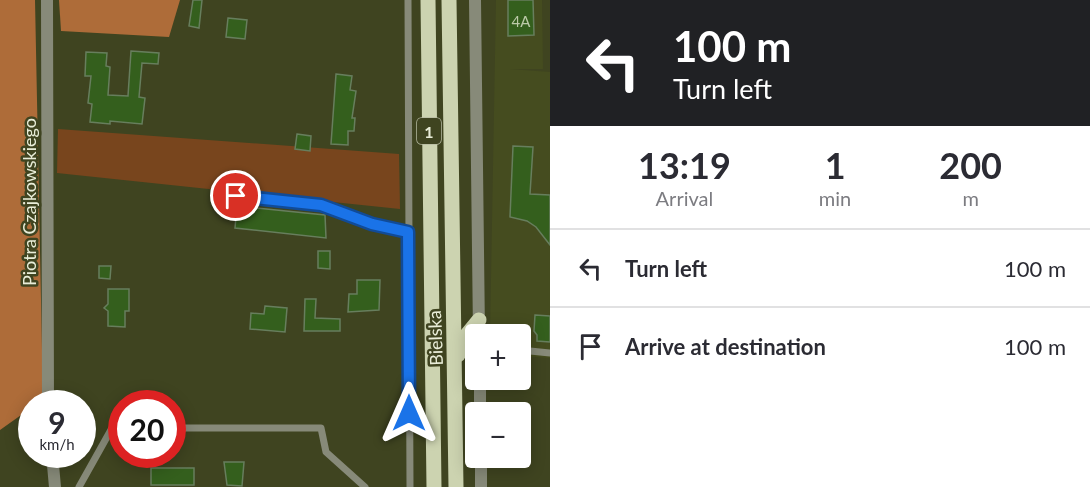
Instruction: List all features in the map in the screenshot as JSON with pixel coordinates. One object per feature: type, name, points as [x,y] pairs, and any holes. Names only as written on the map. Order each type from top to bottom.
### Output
[{"type":"main road","name":"Bielska","points":[[428,0],[434,487]]},
{"type":"main road","name":"Bielska","points":[[449,0],[456,487]]},
{"type":"main road","points":[[455,360],[465,337]]},
{"type":"street","name":"Piotra Czajkowskiego","points":[[47,0],[48,390]]},
{"type":"street","points":[[475,0],[479,324]]},
{"type":"street","points":[[53,468],[55,487]]},
{"type":"street","points":[[481,468],[481,487]]},
{"type":"lane","points":[[408,0],[410,487]]},
{"type":"lane","points":[[236,196],[321,205],[372,224],[408,232]]},
{"type":"lane","points":[[531,351],[550,353]]},
{"type":"lane","points":[[186,428],[321,428],[326,452],[364,487]]},
{"type":"lane","points":[[79,487],[108,434]]},
{"type":"shaded area","points":[[0,0],[35,0],[43,390],[18,390],[18,417],[0,430]]},
{"type":"shaded area","points":[[59,0],[180,0],[169,37],[61,31]]},
{"type":"shaded area","points":[[496,0],[542,0],[543,69],[510,69],[550,72],[550,358],[531,357],[531,324],[490,324]]},
{"type":"shaded area","points":[[58,129],[399,154],[400,209],[57,173]]},
{"type":"building","points":[[193,0],[202,0],[199,28],[189,26]]},
{"type":"building","points":[[508,0],[533,0],[534,35],[508,36]]},
{"type":"building","points":[[228,18],[247,20],[245,39],[226,37]]},
{"type":"building","points":[[131,51],[159,53],[158,64],[142,63],[139,97],[145,98],[142,124],[90,122],[92,104],[88,103],[91,76],[85,76],[86,52],[107,53],[106,66],[110,67],[108,95],[128,96]]},
{"type":"building","points":[[336,74],[352,76],[350,90],[356,91],[352,118],[355,118],[354,131],[348,131],[348,145],[331,144]]},
{"type":"building","points":[[297,134],[311,136],[310,151],[295,149]]},
{"type":"building","points":[[513,146],[533,147],[530,194],[550,195],[550,245],[536,227],[527,221],[510,217]]},
{"type":"building","points":[[237,206],[325,215],[326,238],[235,228]]},
{"type":"building","points":[[318,251],[330,251],[330,269],[318,268]]},
{"type":"building","points":[[99,266],[111,266],[110,279],[99,278]]},
{"type":"building","points":[[357,280],[380,280],[379,310],[348,312],[349,294],[357,294]]},
{"type":"building","points":[[108,289],[129,289],[129,311],[125,311],[125,327],[108,326],[108,311],[104,308],[108,304]]},
{"type":"building","points":[[305,299],[316,299],[315,318],[340,319],[340,331],[304,331]]},
{"type":"building","points":[[265,306],[287,308],[285,332],[250,329],[251,313],[264,314]]},
{"type":"building","points":[[535,315],[550,316],[550,342],[537,341],[534,331]]},
{"type":"building","points":[[224,462],[244,462],[242,486],[227,485]]},
{"type":"building","points":[[151,468],[194,468],[194,485],[151,485]]},
{"type":"route","points":[[236,196],[321,205],[372,224],[408,232],[409,413]]}]
